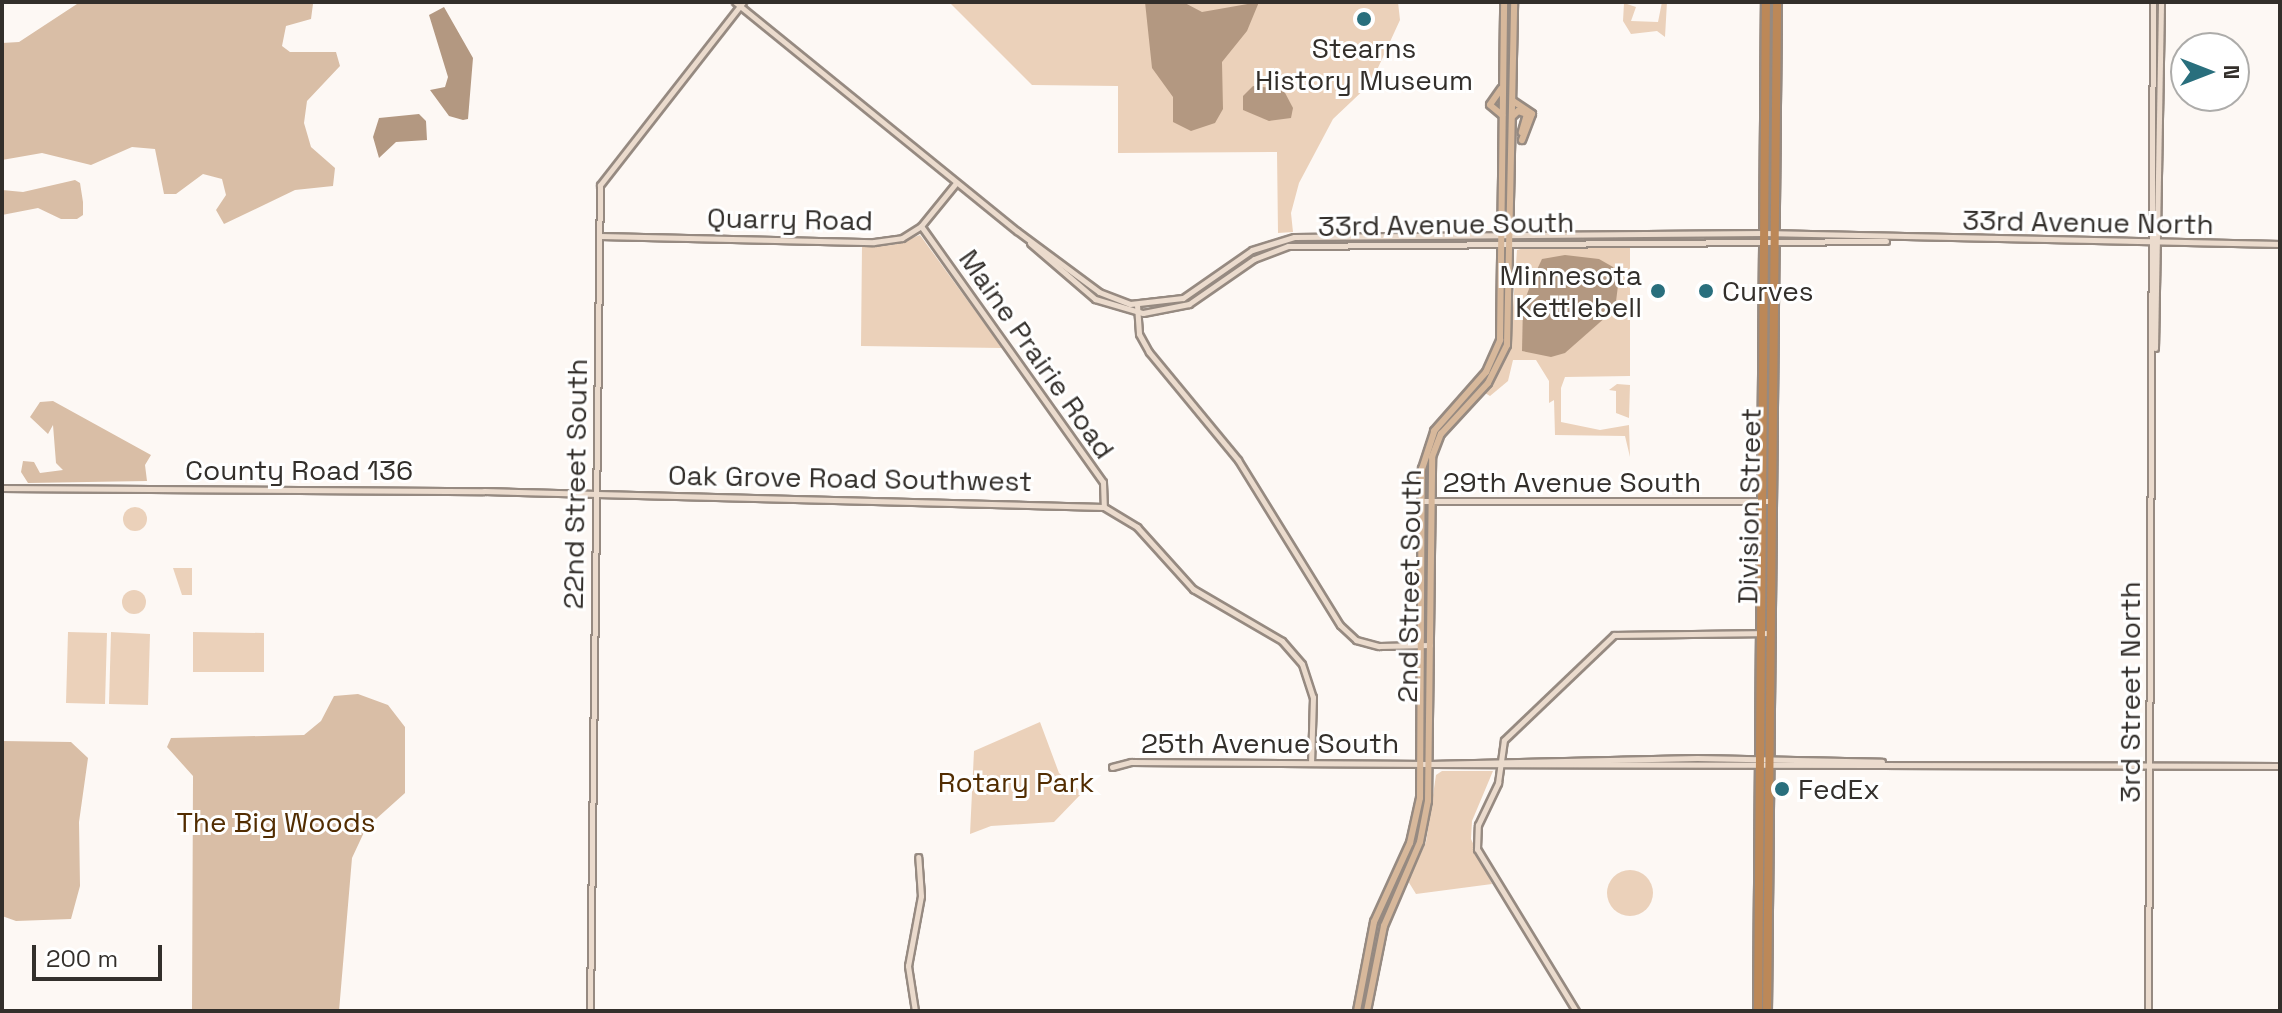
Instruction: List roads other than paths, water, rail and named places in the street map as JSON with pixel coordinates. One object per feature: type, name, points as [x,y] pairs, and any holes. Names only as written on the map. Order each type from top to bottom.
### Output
[{"type":"highway","name":"Division Street","points":[[1766,2],[1769,237]]},
{"type":"highway","name":"Division Street","points":[[1758,1011],[1764,762],[1769,237],[1777,2]]},
{"type":"highway","name":"Division Street","points":[[1764,762],[1767,1011]]},
{"type":"main road","name":"2nd Street South","points":[[1357,1011],[1374,922],[1417,819],[1422,469],[1434,431],[1495,355],[1501,319],[1504,2]]},
{"type":"main road","name":"2nd Street South","points":[[1367,1011],[1384,926],[1425,823],[1429,764],[1430,469],[1441,434],[1504,359],[1511,244],[1514,2]]},
{"type":"main road","points":[[1504,78],[1499,99],[1490,105],[1504,118]]},
{"type":"main road","points":[[1513,100],[1532,114],[1522,140],[1527,114],[1518,111],[1513,116]]},
{"type":"street","name":"3rd Street North","points":[[2153,2],[2154,243]]},
{"type":"street","name":"3rd Street North","points":[[2148,1011],[2152,373],[2161,2]]},
{"type":"street","points":[[739,3],[1017,231],[1099,292],[1137,305],[1136,313],[1149,352],[1238,460],[1340,625],[1356,640],[1379,646],[1430,645]]},
{"type":"street","name":"22nd Street South","points":[[590,1011],[600,185],[608,170],[739,3]]},
{"type":"street","name":"Quarry Road","points":[[600,236],[874,242],[902,238],[921,226],[956,183]]},
{"type":"street","name":"Maine Prairie Road","points":[[921,226],[1103,482],[1104,507]]},
{"type":"street","points":[[1017,231],[1082,291],[1109,306],[1136,313]]},
{"type":"street","name":"33rd Avenue South","points":[[1137,305],[1187,296],[1252,250],[1281,239],[1503,235],[1769,237]]},
{"type":"street","name":"33rd Avenue South","points":[[1136,313],[1189,304],[1254,259],[1283,247],[1769,237]]},
{"type":"street","name":"33rd Avenue North","points":[[1769,237],[2280,244]]},
{"type":"street","name":"County Road 136","points":[[2,488],[595,493]]},
{"type":"street","name":"Oak Grove Road Southwest","points":[[595,493],[1104,507]]},
{"type":"street","name":"29th Avenue South","points":[[1422,501],[1766,501]]},
{"type":"street","points":[[1104,507],[1137,527],[1193,589],[1282,641],[1302,664],[1313,697],[1311,763]]},
{"type":"street","points":[[1576,1011],[1477,849],[1478,825],[1500,763],[1504,740],[1568,676],[1619,634],[1765,633]]},
{"type":"street","name":"25th Avenue South","points":[[1112,767],[1131,762],[2280,766]]},
{"type":"street","points":[[915,1011],[908,966],[921,896],[918,857]]},
{"type":"place","name":"Stearns History Museum","points":[[1364,19]]},
{"type":"place","name":"Minnesota Kettlebell","points":[[1658,291]]},
{"type":"place","name":"Curves","points":[[1706,291]]},
{"type":"place","name":"FedEx","points":[[1782,789]]},
{"type":"park label","name":"Rotary Park","points":[[1016,782]]},
{"type":"park label","name":"The Big Woods","points":[[276,822]]}]
